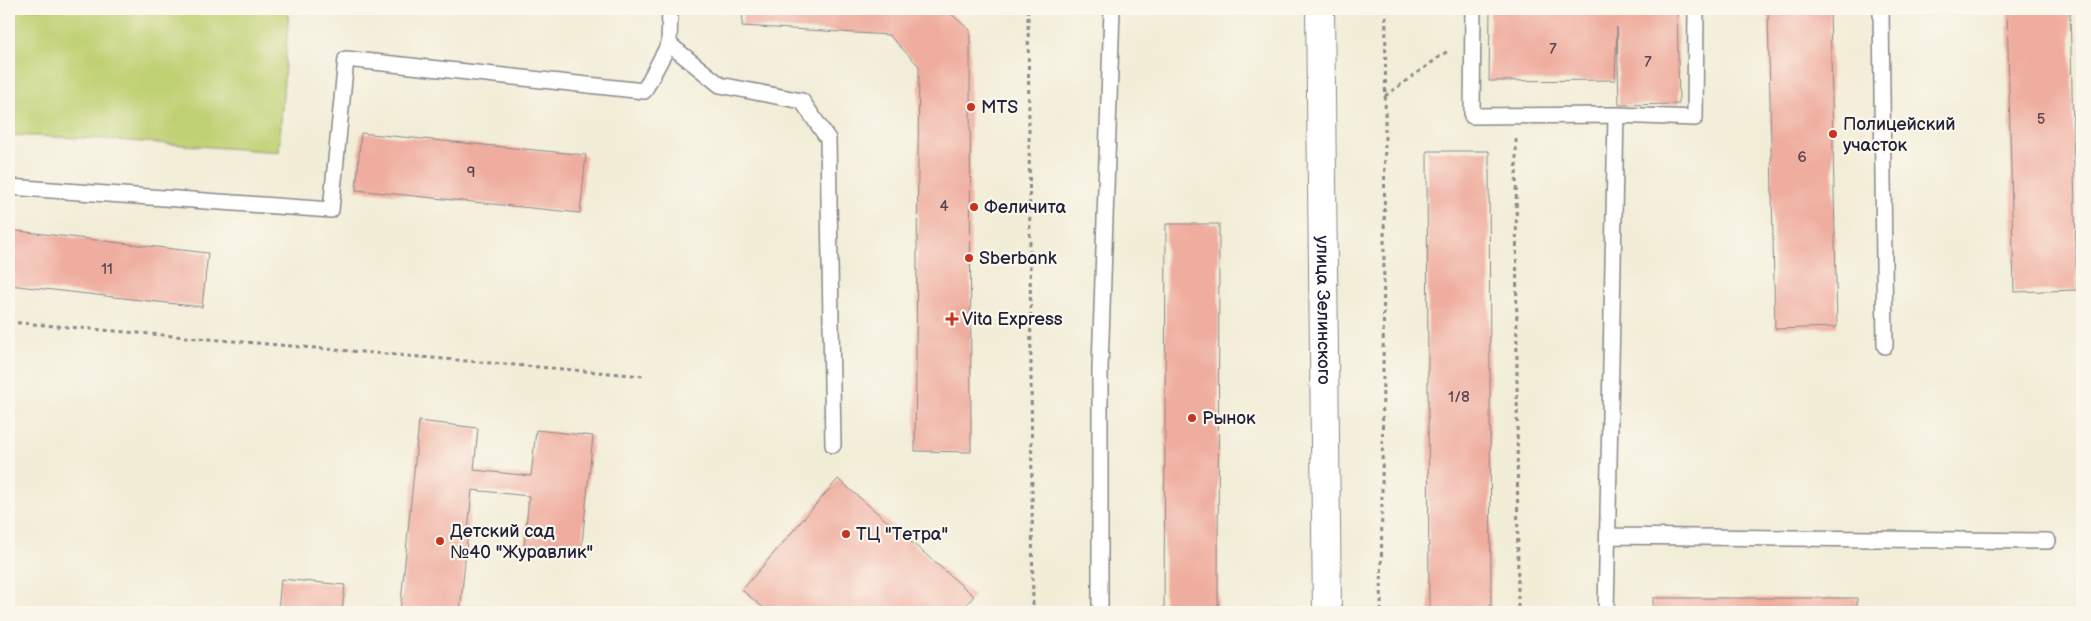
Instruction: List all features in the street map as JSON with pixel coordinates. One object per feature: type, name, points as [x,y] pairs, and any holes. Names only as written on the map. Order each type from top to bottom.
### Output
[{"type":"street","name":"улица Зелинского","points":[[1320,9],[1327,612]]},
{"type":"lane","points":[[9,188],[331,210],[346,58],[644,92],[669,44],[670,9]]},
{"type":"lane","points":[[1100,612],[1100,368],[1112,9]]},
{"type":"lane","points":[[1473,9],[1472,116],[1616,115],[1694,118],[1696,9]]},
{"type":"lane","points":[[1881,9],[1885,346]]},
{"type":"lane","points":[[669,44],[720,85],[802,101],[828,139],[833,445]]},
{"type":"lane","points":[[1606,612],[1616,115]]},
{"type":"lane","points":[[1608,536],[2048,541]]},
{"type":"path","points":[[1028,9],[1033,612]]},
{"type":"path","points":[[1381,612],[1386,9]]},
{"type":"path","points":[[1385,96],[1473,32]]},
{"type":"path","points":[[1516,116],[1518,612]]},
{"type":"path","points":[[9,322],[644,376]]},
{"type":"green space","points":[[9,9],[289,9],[279,152],[102,139],[9,135]]},
{"type":"building","points":[[743,9],[945,9],[970,30],[971,452],[915,451],[919,66],[889,35],[742,26]]},
{"type":"building","points":[[1490,9],[1677,9],[1679,104],[1619,105],[1617,27],[1615,80],[1489,81]]},
{"type":"building","points":[[1768,9],[1830,9],[1837,327],[1775,329]]},
{"type":"building","points":[[2007,9],[2070,9],[2077,290],[2014,292]]},
{"type":"building","points":[[361,133],[586,155],[580,213],[356,190]]},
{"type":"building","points":[[1427,151],[1489,151],[1491,612],[1429,612]]},
{"type":"building","name":"Рынок","points":[[1166,224],[1219,224],[1218,612],[1164,612]]},
{"type":"building","points":[[9,230],[208,253],[202,307],[9,285]]},
{"type":"building","points":[[419,421],[478,428],[474,470],[531,476],[536,430],[593,436],[581,553],[524,547],[529,496],[472,490],[460,612],[400,612]]},
{"type":"building","name":"ТЦ \"Тетра\"","points":[[838,479],[974,596],[960,612],[768,612],[742,590]]},
{"type":"building","points":[[281,579],[345,585],[342,612],[278,612]]},
{"type":"building","points":[[1653,598],[1857,598],[1857,612],[1653,612]]},
{"type":"place","name":"MTS","points":[[971,107]]},
{"type":"place","name":"Полицейский участок","points":[[1833,134]]},
{"type":"place","name":"Феличита","points":[[974,207]]},
{"type":"place","name":"Sberbank","points":[[969,258]]},
{"type":"place","name":"Vita Express","points":[[952,319]]},
{"type":"place","name":"Рынок","points":[[1192,418]]},
{"type":"place","name":"ТЦ \"Тетра\"","points":[[846,534]]},
{"type":"place","name":"Детский сад №40 \"Журавлик\"","points":[[440,541]]}]
